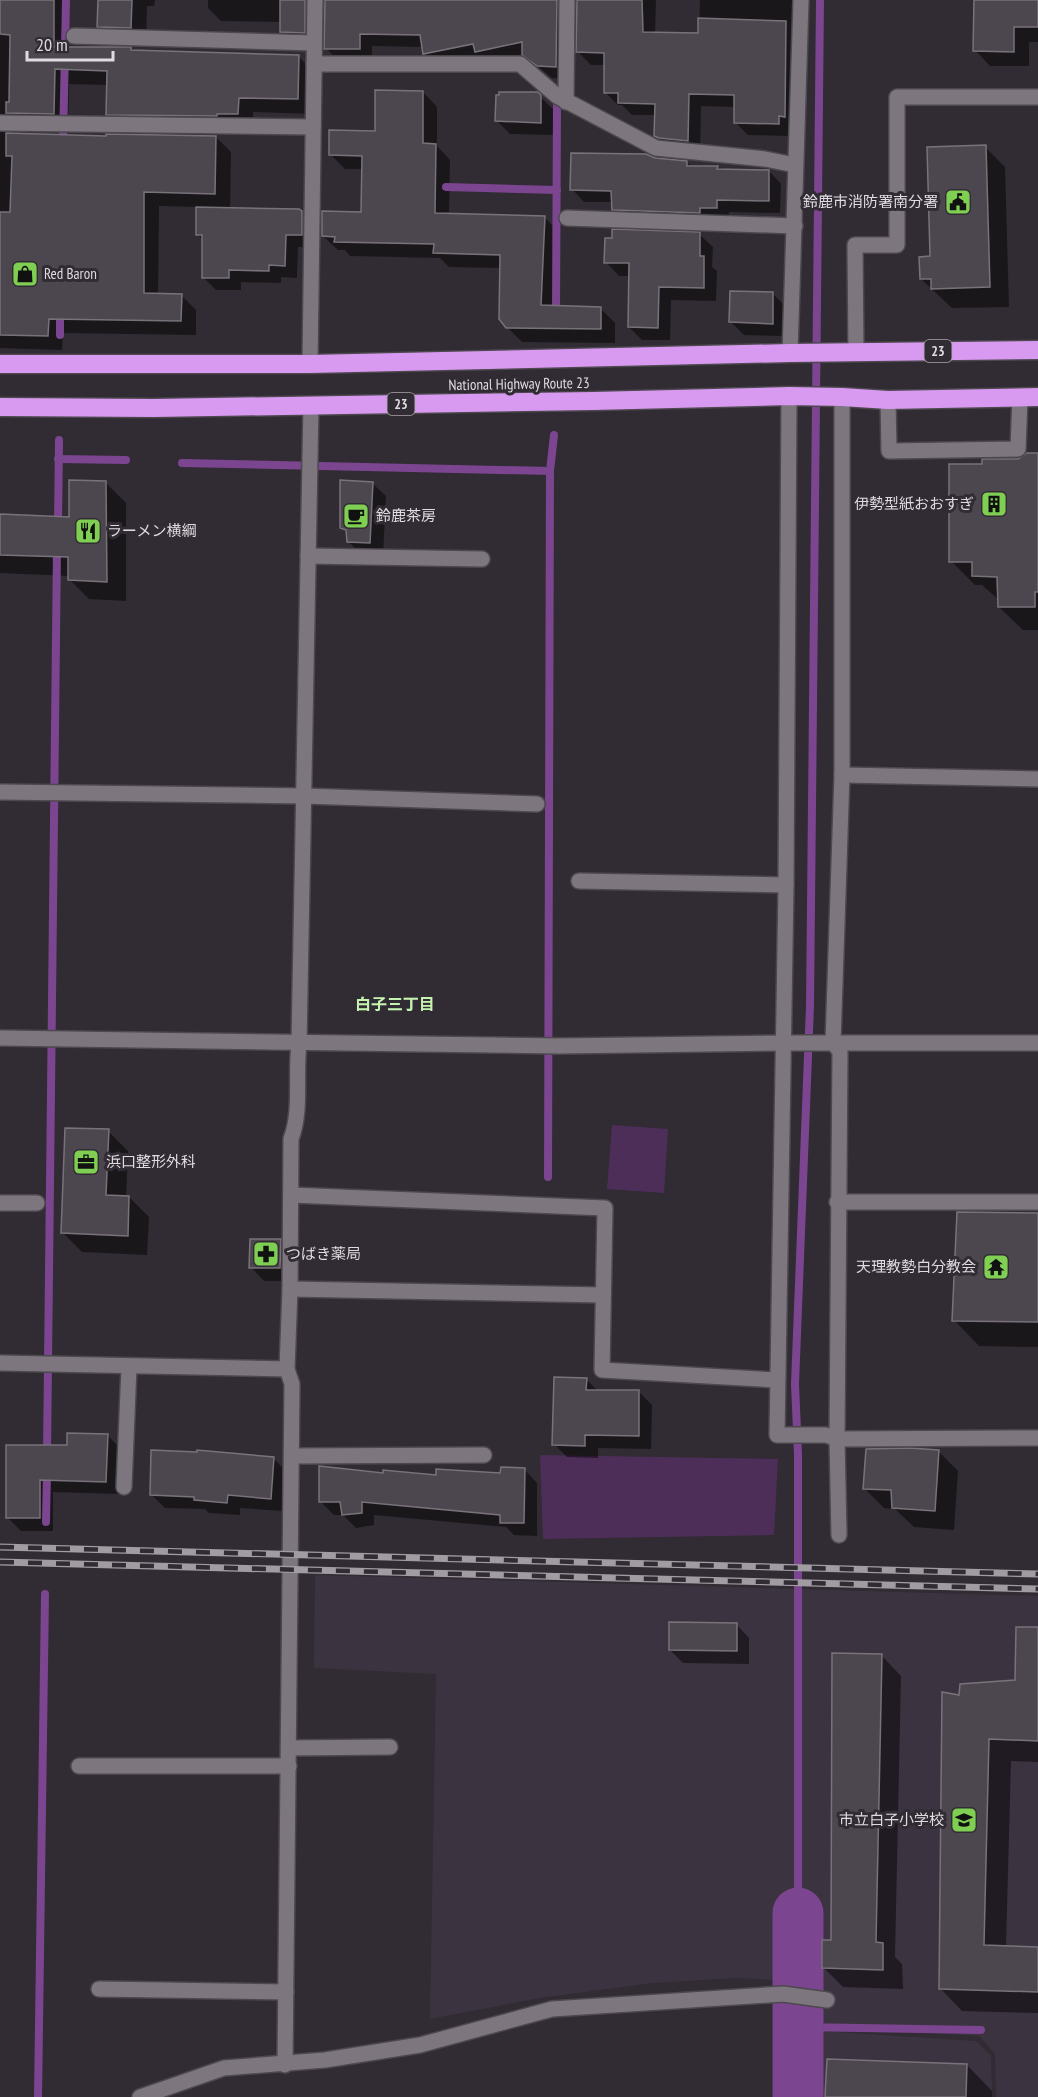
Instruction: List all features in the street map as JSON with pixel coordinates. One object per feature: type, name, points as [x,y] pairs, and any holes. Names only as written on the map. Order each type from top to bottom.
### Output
[{"type":"highway","name":"National Highway Route 23","points":[[0,364],[310,364],[837,352],[1038,350]]},
{"type":"highway","name":"National Highway Route 23","points":[[0,407],[311,405],[796,396],[888,400],[1029,397]]},
{"type":"street","points":[[310,364],[315,0]]},
{"type":"street","points":[[567,0],[567,102]]},
{"type":"street","points":[[796,353],[795,165],[801,0]]},
{"type":"street","points":[[74,36],[314,43]]},
{"type":"street","points":[[314,64],[520,64],[556,96],[656,148],[765,159],[795,165]]},
{"type":"street","points":[[856,352],[855,245],[897,245],[897,97],[1038,98]]},
{"type":"street","points":[[0,123],[313,126]]},
{"type":"street","points":[[567,218],[795,226]]},
{"type":"street","points":[[796,396],[777,1435],[1038,1438]]},
{"type":"street","points":[[838,1535],[831,1437],[840,1052],[833,1042],[842,775],[843,397]]},
{"type":"street","points":[[888,400],[889,451],[1018,449],[1029,397]]},
{"type":"street","points":[[285,2065],[292,1384],[287,1369],[291,1139],[296,1126],[299,1044],[311,405]]},
{"type":"street","points":[[308,555],[482,559]]},
{"type":"street","points":[[842,775],[1038,779]]},
{"type":"street","points":[[0,792],[305,795],[537,804]]},
{"type":"street","points":[[579,881],[786,885]]},
{"type":"street","points":[[0,1038],[533,1046],[784,1042],[1038,1043]]},
{"type":"street","points":[[291,1195],[605,1208],[602,1370],[777,1380]]},
{"type":"street","points":[[837,1202],[1038,1202]]},
{"type":"street","points":[[0,1203],[37,1203]]},
{"type":"street","points":[[290,1289],[603,1295]]},
{"type":"street","points":[[0,1363],[287,1369]]},
{"type":"street","points":[[124,1487],[129,1367]]},
{"type":"street","points":[[291,1455],[483,1455]]},
{"type":"street","points":[[289,1748],[390,1747]]},
{"type":"street","points":[[79,1766],[289,1766]]},
{"type":"street","points":[[99,1989],[286,1992]]},
{"type":"street","points":[[140,2097],[224,2068],[325,2061],[420,2044],[552,2009],[783,1994],[827,2000]]},
{"type":"shaded area","points":[[612,1125],[668,1129],[664,1193],[607,1189]]},
{"type":"shaded area","points":[[540,1455],[778,1459],[774,1535],[543,1539]]},
{"type":"shaded area","points":[[315,1575],[1038,1596],[1038,2097],[996,2097],[995,2054],[979,2036],[822,2026],[823,1982],[735,1978],[653,1983],[540,1998],[430,2019],[436,1674],[314,1668]]},
{"type":"shaded area","points":[[820,2031],[976,2041],[991,2056],[992,2097],[821,2097]]},
{"type":"building","points":[[0,0],[54,0],[54,47],[131,47],[131,50],[299,55],[298,99],[239,98],[238,114],[217,114],[217,116],[106,115],[107,71],[55,69],[54,114],[6,113],[6,102],[9,102],[10,35],[0,34]]},
{"type":"building","points":[[98,0],[132,0],[131,28],[97,27]]},
{"type":"building","points":[[280,0],[305,0],[305,33],[280,32]]},
{"type":"building","points":[[325,0],[557,0],[556,67],[537,66],[522,55],[522,42],[475,52],[473,44],[423,54],[420,35],[360,34],[360,49],[324,49]]},
{"type":"building","points":[[577,0],[642,0],[643,32],[698,33],[698,18],[786,21],[785,117],[779,116],[779,124],[734,123],[734,95],[689,94],[688,141],[654,136],[655,104],[618,103],[618,93],[604,93],[604,53],[576,52]]},
{"type":"building","points":[[974,0],[1038,0],[1038,27],[1014,27],[1014,52],[973,51]]},
{"type":"building","points":[[375,90],[423,91],[423,143],[436,144],[435,213],[545,216],[541,305],[601,307],[601,329],[506,328],[499,319],[500,255],[433,253],[434,244],[334,242],[335,237],[322,236],[322,211],[361,212],[362,156],[329,155],[329,130],[375,131]]},
{"type":"building","points":[[499,92],[538,92],[541,95],[541,123],[495,121],[496,95],[499,95]]},
{"type":"building","points":[[6,133],[216,136],[215,194],[144,192],[144,293],[182,294],[181,321],[49,319],[48,336],[0,335],[0,212],[10,212],[12,156],[6,156]]},
{"type":"building","name":"鈴鹿市消防署南分署","points":[[986,145],[990,287],[931,289],[931,279],[920,279],[919,257],[930,256],[927,147]]},
{"type":"building","points":[[571,153],[646,154],[655,158],[687,161],[687,166],[769,170],[769,201],[717,200],[717,208],[700,208],[700,213],[612,210],[611,191],[570,190]]},
{"type":"building","points":[[196,207],[299,209],[302,211],[302,235],[286,235],[285,266],[269,265],[269,271],[229,270],[229,278],[202,278],[202,235],[196,235]]},
{"type":"building","points":[[612,229],[700,232],[700,256],[704,256],[704,288],[659,287],[658,328],[628,327],[629,263],[604,263],[605,238],[612,238]]},
{"type":"building","points":[[730,291],[773,292],[773,324],[729,322]]},
{"type":"building","name":"伊勢型紙おおすぎ","points":[[1027,453],[1038,453],[1038,592],[1035,592],[1035,607],[998,607],[997,577],[972,576],[972,562],[949,562],[949,464],[982,464],[982,459],[1018,459]]},
{"type":"building","points":[[69,480],[106,481],[107,582],[68,580],[68,557],[0,555],[0,514],[69,517]]},
{"type":"building","name":"鈴鹿茶房","points":[[340,480],[373,482],[370,543],[347,542],[346,530],[340,528]]},
{"type":"building","name":"浜口整形外科","points":[[65,1128],[109,1129],[106,1195],[129,1196],[128,1236],[61,1233]]},
{"type":"building","name":"天理教勢白分教会","points":[[957,1212],[1038,1213],[1038,1322],[952,1321]]},
{"type":"building","name":"つばき薬局","points":[[250,1239],[281,1239],[280,1268],[249,1268]]},
{"type":"building","points":[[554,1377],[587,1378],[586,1390],[639,1390],[639,1436],[585,1435],[585,1446],[552,1445]]},
{"type":"building","points":[[67,1433],[108,1434],[106,1482],[40,1480],[40,1518],[6,1518],[6,1445],[67,1445]]},
{"type":"building","points":[[866,1449],[939,1450],[935,1511],[892,1508],[891,1490],[863,1489]]},
{"type":"building","points":[[151,1450],[197,1452],[197,1450],[274,1457],[271,1499],[228,1495],[227,1503],[194,1500],[194,1497],[150,1495]]},
{"type":"building","points":[[319,1466],[383,1473],[383,1470],[436,1475],[436,1469],[500,1473],[501,1467],[525,1468],[524,1523],[500,1523],[500,1515],[362,1502],[362,1513],[342,1515],[340,1502],[319,1502]]},
{"type":"building","points":[[669,1622],[737,1623],[737,1651],[669,1650]]},
{"type":"building","name":"市立白子小学校","points":[[1016,1627],[1038,1627],[1038,1741],[989,1739],[984,1945],[1038,1947],[1038,1992],[939,1989],[942,1692],[959,1695],[960,1684],[1015,1680]]},
{"type":"building","points":[[832,1653],[882,1654],[876,1942],[883,1943],[883,1970],[822,1968],[822,1940],[831,1940]]},
{"type":"building","points":[[827,2059],[967,2064],[966,2097],[825,2097]]},
{"type":"waterway","points":[[63,144],[66,0]]},
{"type":"waterway","points":[[798,1913],[798,1454],[795,1384],[810,1006],[820,0]]},
{"type":"waterway","points":[[556,314],[557,105]]},
{"type":"waterway","points":[[446,187],[557,190]]},
{"type":"waterway","points":[[60,309],[60,335]]},
{"type":"waterway","points":[[550,471],[554,435]]},
{"type":"waterway","points":[[58,526],[59,440]]},
{"type":"waterway","points":[[58,459],[126,460]]},
{"type":"waterway","points":[[182,463],[550,471],[548,1177]]},
{"type":"waterway","points":[[47,1455],[57,547]]},
{"type":"waterway","points":[[46,1522],[47,1471]]},
{"type":"waterway","points":[[38,2097],[45,1594]]},
{"type":"waterway","points":[[798,1913],[798,2097]]},
{"type":"waterway","points":[[798,2027],[981,2030]]},
{"type":"railway","points":[[0,1547],[1038,1574]]},
{"type":"railway","points":[[0,1562],[1038,1589]]},
{"type":"place","name":"鈴鹿市消防署南分署","points":[[958,202]]},
{"type":"place","name":"Red Baron","points":[[25,274]]},
{"type":"place","name":"伊勢型紙おおすぎ","points":[[994,504]]},
{"type":"place","name":"鈴鹿茶房","points":[[356,516]]},
{"type":"place","name":"ラーメン横綱","points":[[88,531]]},
{"type":"place","name":"浜口整形外科","points":[[86,1162]]},
{"type":"place","name":"つばき薬局","points":[[266,1254]]},
{"type":"place","name":"天理教勢白分教会","points":[[996,1267]]},
{"type":"place","name":"市立白子小学校","points":[[964,1820]]},
{"type":"district","name":"白子三丁目","points":[[395,1004]]}]
